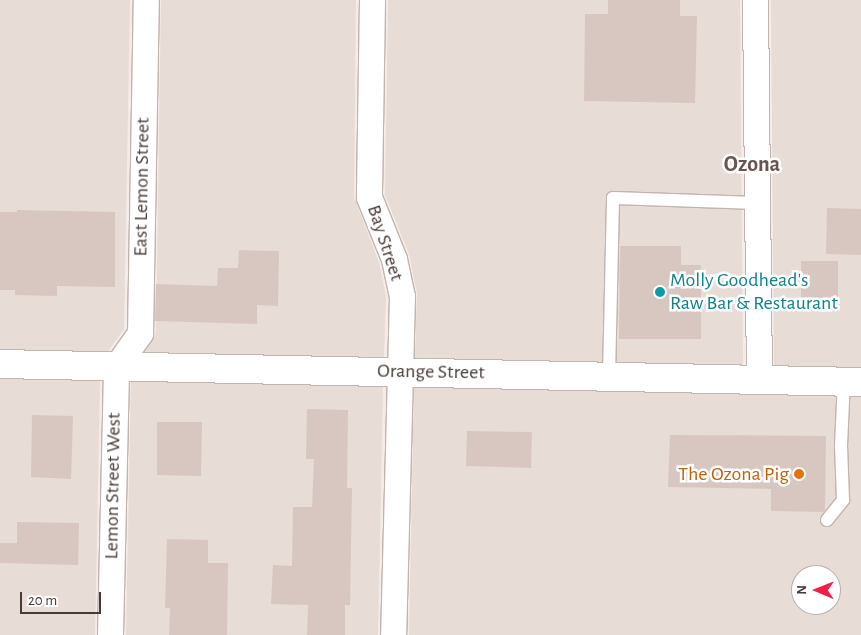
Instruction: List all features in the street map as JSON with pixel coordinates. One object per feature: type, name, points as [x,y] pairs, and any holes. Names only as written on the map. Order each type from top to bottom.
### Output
[{"type":"street","name":"East Lemon Street","points":[[116,367],[140,333],[146,0]]},
{"type":"street","name":"Bay Street","points":[[372,0],[369,197],[394,259],[402,296],[398,371],[393,635]]},
{"type":"street","points":[[755,0],[759,379]]},
{"type":"street","name":"Orange Street","points":[[0,364],[853,381]]},
{"type":"street","name":"Lemon Street West","points":[[110,635],[116,367]]},
{"type":"lane","points":[[609,376],[613,198],[757,203]]},
{"type":"lane","points":[[827,520],[843,500],[841,446],[853,381]]},
{"type":"shaded area","points":[[0,0],[130,0],[124,329],[107,353],[0,350]]},
{"type":"shaded area","points":[[161,0],[356,0],[354,197],[379,263],[386,296],[384,357],[144,354],[156,333]]},
{"type":"shaded area","points":[[388,0],[740,0],[743,365],[415,358],[417,293],[409,254],[385,195]]},
{"type":"shaded area","points":[[771,0],[861,0],[861,368],[774,365]]},
{"type":"shaded area","points":[[0,378],[100,381],[95,635],[0,635]]},
{"type":"shaded area","points":[[131,381],[383,385],[378,635],[126,635]]},
{"type":"shaded area","points":[[414,386],[861,396],[861,635],[409,635]]},
{"type":"building","points":[[608,0],[680,0],[680,16],[697,16],[695,103],[584,101],[585,14],[608,14]]},
{"type":"building","points":[[827,208],[861,209],[861,255],[826,254]]},
{"type":"building","points":[[17,210],[115,212],[115,287],[57,286],[57,296],[15,295],[15,290],[0,290],[0,212],[17,212]]},
{"type":"building","name":"Molly Goodhead's Raw Bar & Restaurant","points":[[620,246],[681,246],[681,265],[701,265],[701,339],[619,339]]},
{"type":"building","points":[[239,250],[279,251],[278,306],[257,305],[257,324],[155,321],[156,284],[217,286],[218,268],[238,268]]},
{"type":"building","points":[[801,261],[838,261],[838,311],[801,311]]},
{"type":"building","points":[[307,409],[348,410],[347,488],[352,488],[350,605],[345,605],[345,635],[307,635],[308,605],[271,604],[273,565],[292,566],[293,507],[312,507],[314,459],[306,459]]},
{"type":"building","points":[[32,415],[73,416],[71,479],[31,477]]},
{"type":"building","points":[[157,422],[202,422],[201,476],[157,475]]},
{"type":"building","points":[[467,431],[532,432],[531,468],[466,466]]},
{"type":"building","points":[[670,435],[826,436],[825,510],[823,512],[771,511],[771,489],[668,487]]},
{"type":"building","points":[[17,522],[79,523],[78,565],[0,563],[0,543],[17,543]]},
{"type":"building","points":[[167,539],[208,540],[208,563],[228,563],[227,635],[169,635],[170,608],[165,608]]},
{"type":"place","name":"Molly Goodhead's Raw Bar & Restaurant","points":[[660,292]]},
{"type":"place","name":"The Ozona Pig","points":[[799,474]]},
{"type":"district","name":"Ozona","points":[[752,165]]}]
